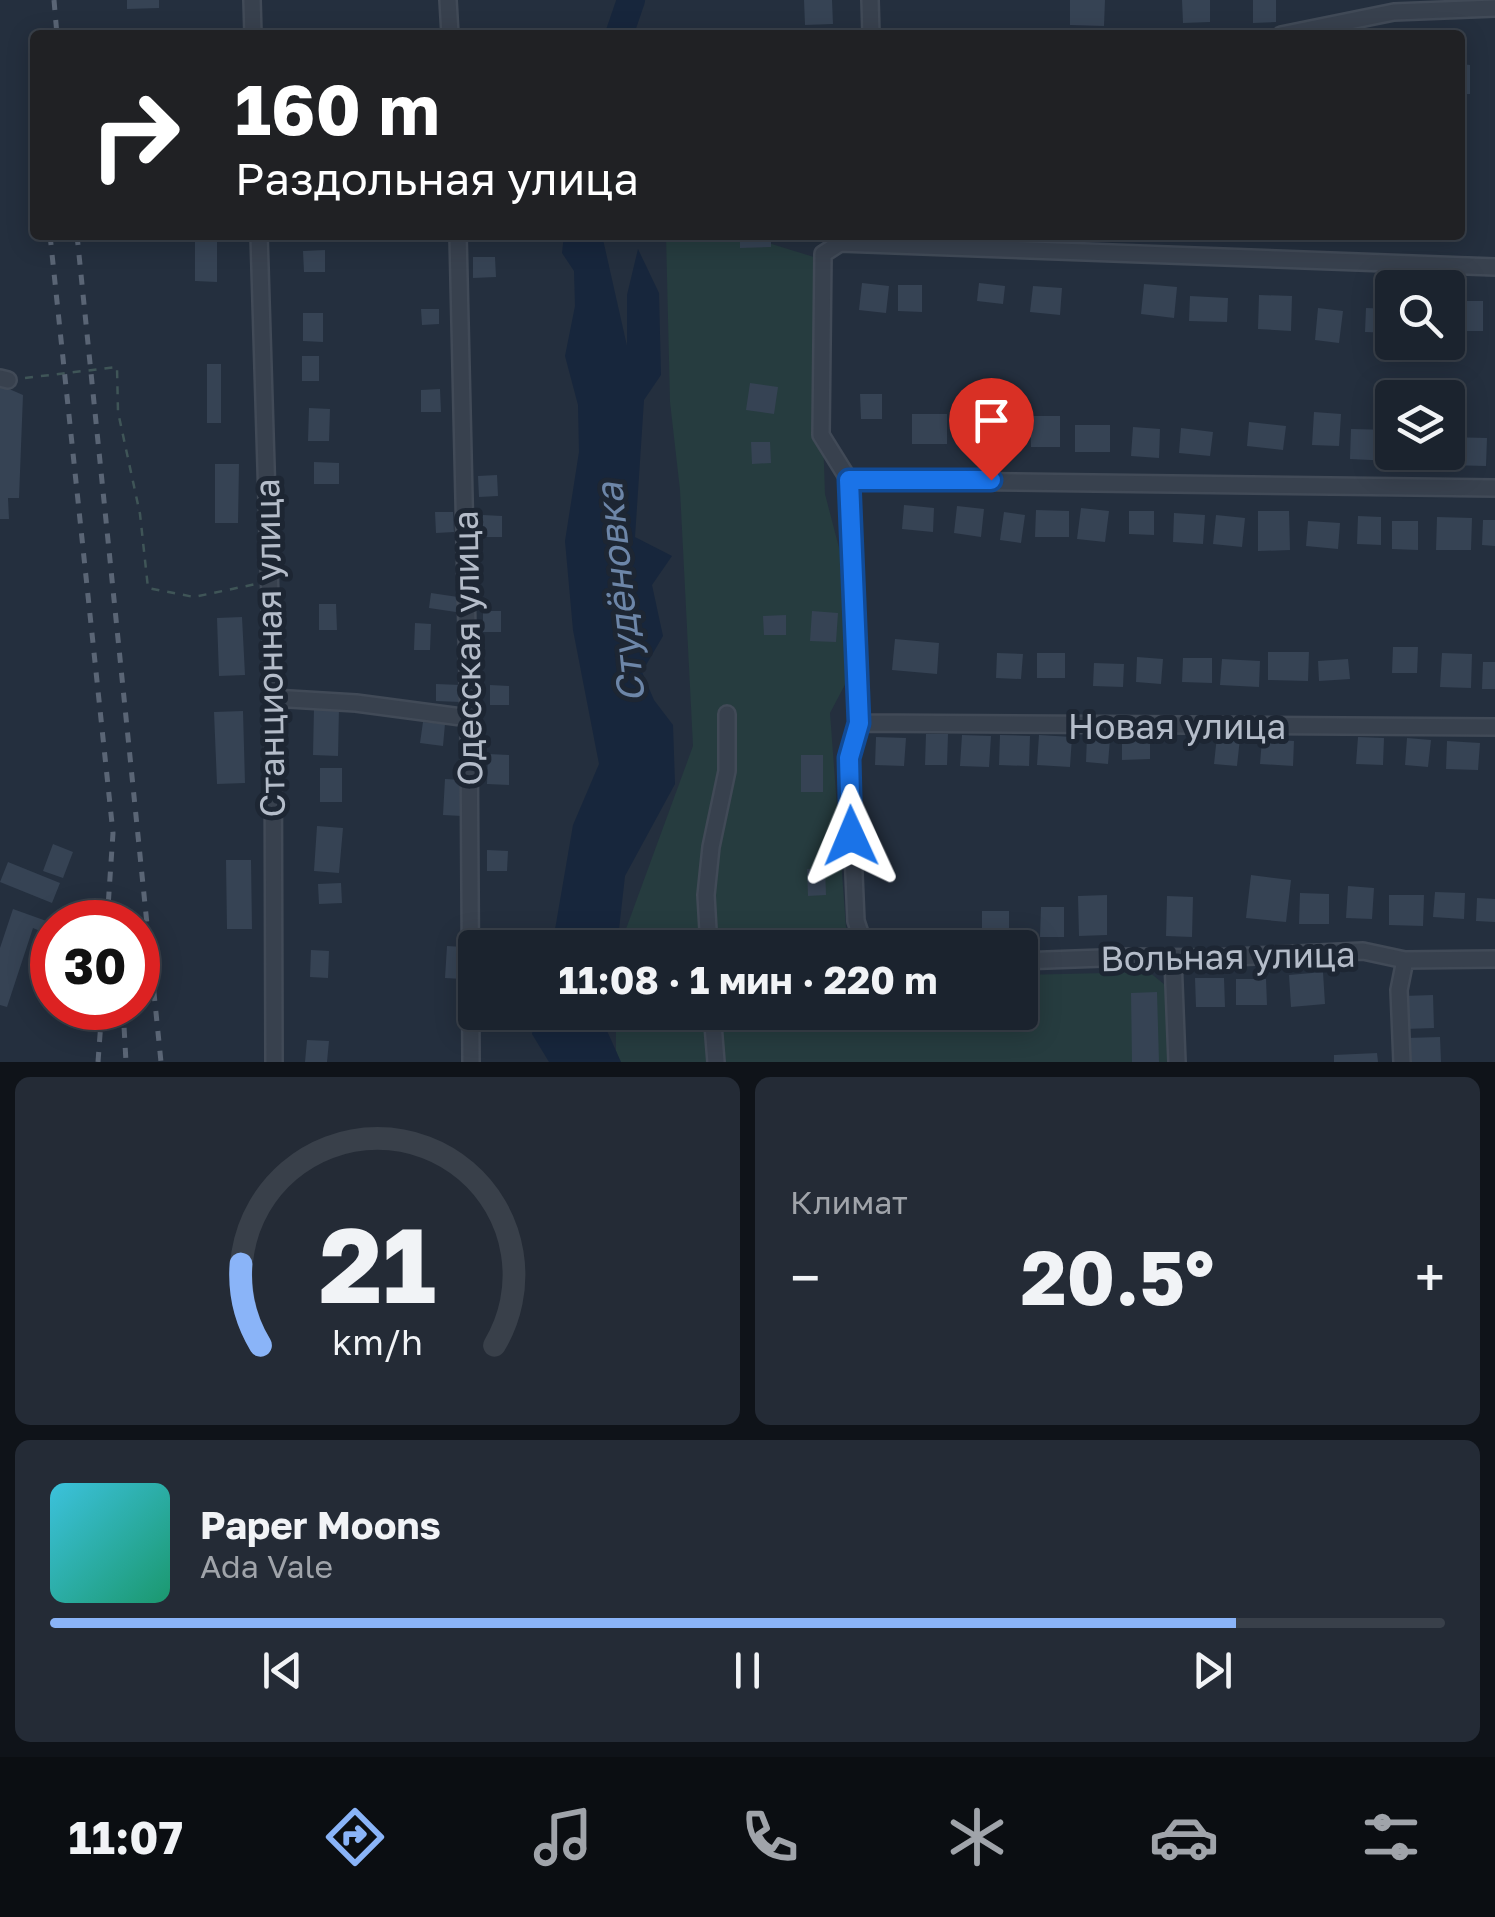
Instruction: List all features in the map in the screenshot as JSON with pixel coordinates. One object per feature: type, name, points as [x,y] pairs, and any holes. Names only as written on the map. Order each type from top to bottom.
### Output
[{"type":"street","points":[[252,0],[253,30]]},
{"type":"street","points":[[448,0],[450,30]]},
{"type":"street","points":[[870,0],[871,30]]},
{"type":"street","points":[[1306,30],[1394,12],[1495,8]]},
{"type":"street","name":"Станционная улица","points":[[259,240],[273,698],[274,1062]]},
{"type":"street","name":"Одесская улица","points":[[458,240],[469,718],[471,1062]]},
{"type":"street","points":[[839,240],[823,254],[820,435],[849,480],[859,723],[849,758],[859,930]]},
{"type":"street","points":[[863,240],[1495,267]]},
{"type":"street","points":[[849,480],[1495,488]]},
{"type":"street","points":[[273,698],[356,703],[469,718]]},
{"type":"street","points":[[708,930],[710,847],[728,771],[728,714]]},
{"type":"street","name":"Новая улица","points":[[859,723],[1495,727]]},
{"type":"street","name":"Вольная улица","points":[[1038,960],[1130,957],[1173,960],[1364,951],[1405,960],[1495,959]]},
{"type":"street","points":[[1173,960],[1177,1062]]},
{"type":"street","points":[[1402,1062],[1399,990],[1405,960]]},
{"type":"street","points":[[713,1030],[716,1062]]},
{"type":"path","points":[[4,379],[117,367],[118,412],[140,514],[148,588],[194,597],[268,581]]},
{"type":"green space","points":[[666,240],[759,240],[817,258],[825,494],[849,591],[848,679],[830,713],[848,930],[626,930],[693,746],[680,490],[670,402]]},
{"type":"green space","points":[[1149,972],[1170,989],[1171,1062],[620,1062],[616,1051],[616,1030],[1038,1030],[1038,975]]},
{"type":"water","points":[[563,240],[603,240],[627,346],[627,295],[638,249],[659,293],[661,375],[644,400],[635,537],[672,556],[652,585],[663,636],[642,672],[654,700],[673,725],[675,784],[625,876],[619,930],[555,930],[573,825],[599,764],[573,630],[565,541],[579,452],[578,405],[565,356],[575,306],[574,271],[562,253]]},
{"type":"water","points":[[533,1030],[607,1030],[621,1062],[549,1062]]},
{"type":"building","points":[[127,0],[159,0],[159,8],[127,9]]},
{"type":"building","points":[[804,0],[832,0],[833,24],[805,25]]},
{"type":"building","points":[[1070,0],[1105,0],[1104,26],[1070,25]]},
{"type":"building","points":[[1182,0],[1210,0],[1210,22],[1183,23]]},
{"type":"building","points":[[1253,0],[1276,0],[1276,22],[1253,23]]},
{"type":"building","points":[[1465,64],[1470,65],[1470,94],[1465,94]]},
{"type":"building","points":[[195,240],[217,240],[217,282],[195,281]]},
{"type":"building","points":[[740,240],[771,240],[771,247],[740,248]]},
{"type":"building","points":[[325,250],[325,272],[304,272],[303,251]]},
{"type":"building","points":[[473,257],[495,257],[496,277],[473,278]]},
{"type":"building","points":[[862,283],[889,286],[886,313],[859,310]]},
{"type":"building","points":[[979,283],[1005,286],[1003,304],[977,301]]},
{"type":"building","points":[[1144,284],[1177,287],[1174,318],[1141,314]]},
{"type":"building","points":[[898,285],[922,285],[922,312],[898,311]]},
{"type":"building","points":[[1033,286],[1062,288],[1060,315],[1030,312]]},
{"type":"building","points":[[1259,295],[1292,296],[1291,331],[1258,329]]},
{"type":"building","points":[[1190,296],[1228,298],[1227,322],[1189,321]]},
{"type":"building","points":[[1465,301],[1483,301],[1483,331],[1465,331]]},
{"type":"building","points":[[1318,308],[1343,311],[1339,343],[1315,340]]},
{"type":"building","points":[[1366,308],[1375,308],[1375,332],[1365,332]]},
{"type":"building","points":[[421,309],[439,309],[439,324],[422,325]]},
{"type":"building","points":[[303,313],[323,313],[323,342],[303,341]]},
{"type":"building","points":[[302,356],[319,356],[319,381],[302,381]]},
{"type":"building","points":[[207,364],[221,364],[221,423],[207,423]]},
{"type":"building","points":[[750,383],[778,387],[774,414],[746,410]]},
{"type":"building","points":[[0,385],[23,395],[19,498],[8,498],[9,519],[0,519]]},
{"type":"building","points":[[440,389],[441,412],[421,412],[421,390]]},
{"type":"building","points":[[860,394],[882,394],[882,419],[861,419]]},
{"type":"building","points":[[309,408],[330,409],[329,441],[308,441]]},
{"type":"building","points":[[1314,412],[1341,414],[1339,446],[1312,445]]},
{"type":"building","points":[[912,414],[947,414],[947,444],[912,444]]},
{"type":"building","points":[[967,415],[995,418],[992,445],[964,442]]},
{"type":"building","points":[[1030,416],[1060,416],[1060,447],[1031,447]]},
{"type":"building","points":[[1249,422],[1286,426],[1283,450],[1247,446]]},
{"type":"building","points":[[1075,425],[1110,425],[1110,452],[1075,452]]},
{"type":"building","points":[[1133,427],[1160,429],[1159,458],[1131,456]]},
{"type":"building","points":[[1181,428],[1213,432],[1210,456],[1179,453]]},
{"type":"building","points":[[1351,429],[1375,430],[1375,460],[1350,459]]},
{"type":"building","points":[[1465,437],[1487,438],[1486,466],[1465,465]]},
{"type":"building","points":[[751,442],[770,442],[771,463],[752,464]]},
{"type":"building","points":[[314,462],[339,463],[339,484],[314,484]]},
{"type":"building","points":[[215,464],[239,464],[238,523],[215,523]]},
{"type":"building","points":[[497,475],[498,496],[479,497],[478,476]]},
{"type":"building","points":[[904,505],[934,508],[933,532],[902,529]]},
{"type":"building","points":[[957,506],[984,509],[981,537],[954,533]]},
{"type":"building","points":[[1081,508],[1109,511],[1105,542],[1077,539]]},
{"type":"building","points":[[1036,510],[1069,511],[1069,537],[1035,537]]},
{"type":"building","points":[[1129,511],[1154,511],[1154,535],[1129,534]]},
{"type":"building","points":[[1258,511],[1289,511],[1290,550],[1258,551]]},
{"type":"building","points":[[435,512],[453,512],[454,532],[436,533]]},
{"type":"building","points":[[1004,512],[1025,515],[1021,543],[1000,540]]},
{"type":"building","points":[[1174,513],[1205,515],[1203,544],[1173,542]]},
{"type":"building","points":[[483,515],[502,516],[502,537],[483,537]]},
{"type":"building","points":[[1216,515],[1245,518],[1242,547],[1213,544]]},
{"type":"building","points":[[1358,516],[1381,517],[1381,545],[1357,544]]},
{"type":"building","points":[[1437,517],[1472,518],[1471,550],[1436,550]]},
{"type":"building","points":[[1483,520],[1495,520],[1495,546],[1482,545]]},
{"type":"building","points":[[1308,521],[1340,523],[1338,549],[1306,546]]},
{"type":"building","points":[[1392,521],[1418,521],[1418,550],[1392,549]]},
{"type":"building","points":[[431,593],[458,597],[456,612],[429,608]]},
{"type":"building","points":[[319,604],[336,604],[337,630],[319,630]]},
{"type":"building","points":[[483,611],[501,611],[501,632],[483,632]]},
{"type":"building","points":[[812,611],[838,613],[836,642],[810,641]]},
{"type":"building","points":[[786,615],[786,635],[764,635],[763,616]]},
{"type":"building","points":[[242,617],[245,675],[219,676],[217,618]]},
{"type":"building","points":[[415,623],[431,624],[430,650],[414,650]]},
{"type":"building","points":[[895,639],[939,643],[937,674],[892,670]]},
{"type":"building","points":[[1393,647],[1418,647],[1417,673],[1392,673]]},
{"type":"building","points":[[1268,652],[1309,652],[1308,681],[1268,680]]},
{"type":"building","points":[[997,653],[1023,654],[1021,679],[996,678]]},
{"type":"building","points":[[1037,653],[1065,653],[1065,678],[1037,678]]},
{"type":"building","points":[[1442,653],[1472,654],[1471,688],[1440,687]]},
{"type":"building","points":[[1137,657],[1163,659],[1161,684],[1136,682]]},
{"type":"building","points":[[1183,658],[1212,658],[1212,683],[1182,682]]},
{"type":"building","points":[[1222,659],[1260,661],[1259,687],[1220,685]]},
{"type":"building","points":[[1348,659],[1350,679],[1319,681],[1318,661]]},
{"type":"building","points":[[1483,662],[1495,662],[1495,689],[1482,689]]},
{"type":"building","points":[[1094,663],[1124,664],[1123,687],[1093,686]]},
{"type":"building","points":[[436,684],[461,685],[460,702],[436,701]]},
{"type":"building","points":[[490,685],[509,686],[509,705],[490,705]]},
{"type":"building","points":[[314,707],[339,707],[338,756],[313,755]]},
{"type":"building","points":[[243,711],[245,783],[217,784],[214,712]]},
{"type":"building","points":[[423,722],[445,724],[443,746],[420,743]]},
{"type":"building","points":[[926,734],[948,734],[947,765],[925,765]]},
{"type":"building","points":[[962,735],[991,736],[989,767],[960,766]]},
{"type":"building","points":[[1000,735],[1030,736],[1029,766],[999,765]]},
{"type":"building","points":[[1039,735],[1072,737],[1070,767],[1037,765]]},
{"type":"building","points":[[1217,736],[1240,738],[1237,766],[1214,764]]},
{"type":"building","points":[[876,737],[906,738],[904,766],[875,765]]},
{"type":"building","points":[[1087,737],[1110,739],[1108,764],[1086,762]]},
{"type":"building","points":[[1122,737],[1150,737],[1150,759],[1122,760]]},
{"type":"building","points":[[1358,737],[1384,738],[1383,765],[1356,764]]},
{"type":"building","points":[[1407,738],[1431,740],[1428,767],[1405,765]]},
{"type":"building","points":[[1262,739],[1294,741],[1293,766],[1260,764]]},
{"type":"building","points":[[1447,741],[1480,743],[1478,770],[1446,769]]},
{"type":"building","points":[[488,754],[509,755],[509,785],[487,784]]},
{"type":"building","points":[[801,755],[823,755],[823,792],[801,792]]},
{"type":"building","points":[[320,768],[342,768],[342,802],[320,802]]},
{"type":"building","points":[[445,779],[464,780],[462,816],[443,815]]},
{"type":"building","points":[[317,826],[343,828],[339,873],[314,871]]},
{"type":"building","points":[[53,844],[73,852],[63,878],[43,871]]},
{"type":"building","points":[[487,850],[508,851],[507,871],[487,871]]},
{"type":"building","points":[[226,860],[251,860],[252,929],[227,929]]},
{"type":"building","points":[[8,862],[60,883],[53,900],[45,900],[0,882]]},
{"type":"building","points":[[825,868],[826,895],[808,896],[807,869]]},
{"type":"building","points":[[1251,875],[1291,880],[1286,922],[1246,918]]},
{"type":"building","points":[[341,883],[342,903],[319,904],[318,884]]},
{"type":"building","points":[[1348,886],[1374,888],[1372,919],[1346,918]]},
{"type":"building","points":[[1435,892],[1465,893],[1464,919],[1433,917]]},
{"type":"building","points":[[1300,893],[1329,894],[1329,924],[1299,924]]},
{"type":"building","points":[[1107,895],[1107,935],[1079,936],[1078,896]]},
{"type":"building","points":[[1389,895],[1424,895],[1423,926],[1389,925]]},
{"type":"building","points":[[1167,896],[1193,897],[1192,937],[1166,936]]},
{"type":"building","points":[[1477,898],[1495,899],[1495,922],[1476,921]]},
{"type":"building","points":[[1041,907],[1064,907],[1064,937],[1040,937]]},
{"type":"building","points":[[13,909],[30,915],[30,937],[7,1007],[0,1005],[0,948]]},
{"type":"building","points":[[982,911],[1009,911],[1009,930],[982,930]]},
{"type":"building","points":[[447,946],[458,947],[458,979],[445,978]]},
{"type":"building","points":[[311,950],[329,951],[328,978],[310,977]]},
{"type":"building","points":[[1323,972],[1325,1004],[1291,1007],[1289,975]]},
{"type":"building","points":[[1195,978],[1224,978],[1225,1007],[1196,1007]]},
{"type":"building","points":[[1236,979],[1266,979],[1267,1005],[1236,1005]]},
{"type":"building","points":[[1157,992],[1159,1062],[1132,1062],[1131,993]]},
{"type":"building","points":[[1433,995],[1434,1028],[1405,1029],[1403,996]]},
{"type":"building","points":[[1440,1037],[1441,1062],[1407,1062],[1406,1038]]},
{"type":"building","points":[[307,1040],[329,1041],[327,1062],[305,1062]]},
{"type":"building","points":[[1377,1053],[1378,1062],[1334,1062],[1334,1055]]},
{"type":"waterway","name":"Студёновка","points":[[621,30],[631,0]]},
{"type":"railway","points":[[54,0],[57,30]]},
{"type":"railway","points":[[51,240],[113,833],[108,900]]},
{"type":"railway","points":[[78,240],[161,1062]]},
{"type":"railway","points":[[98,1062],[100,1030]]},
{"type":"railway","points":[[124,1030],[126,1062]]},
{"type":"route","points":[[851,836],[849,758],[859,723],[849,480],[991,480]]}]
